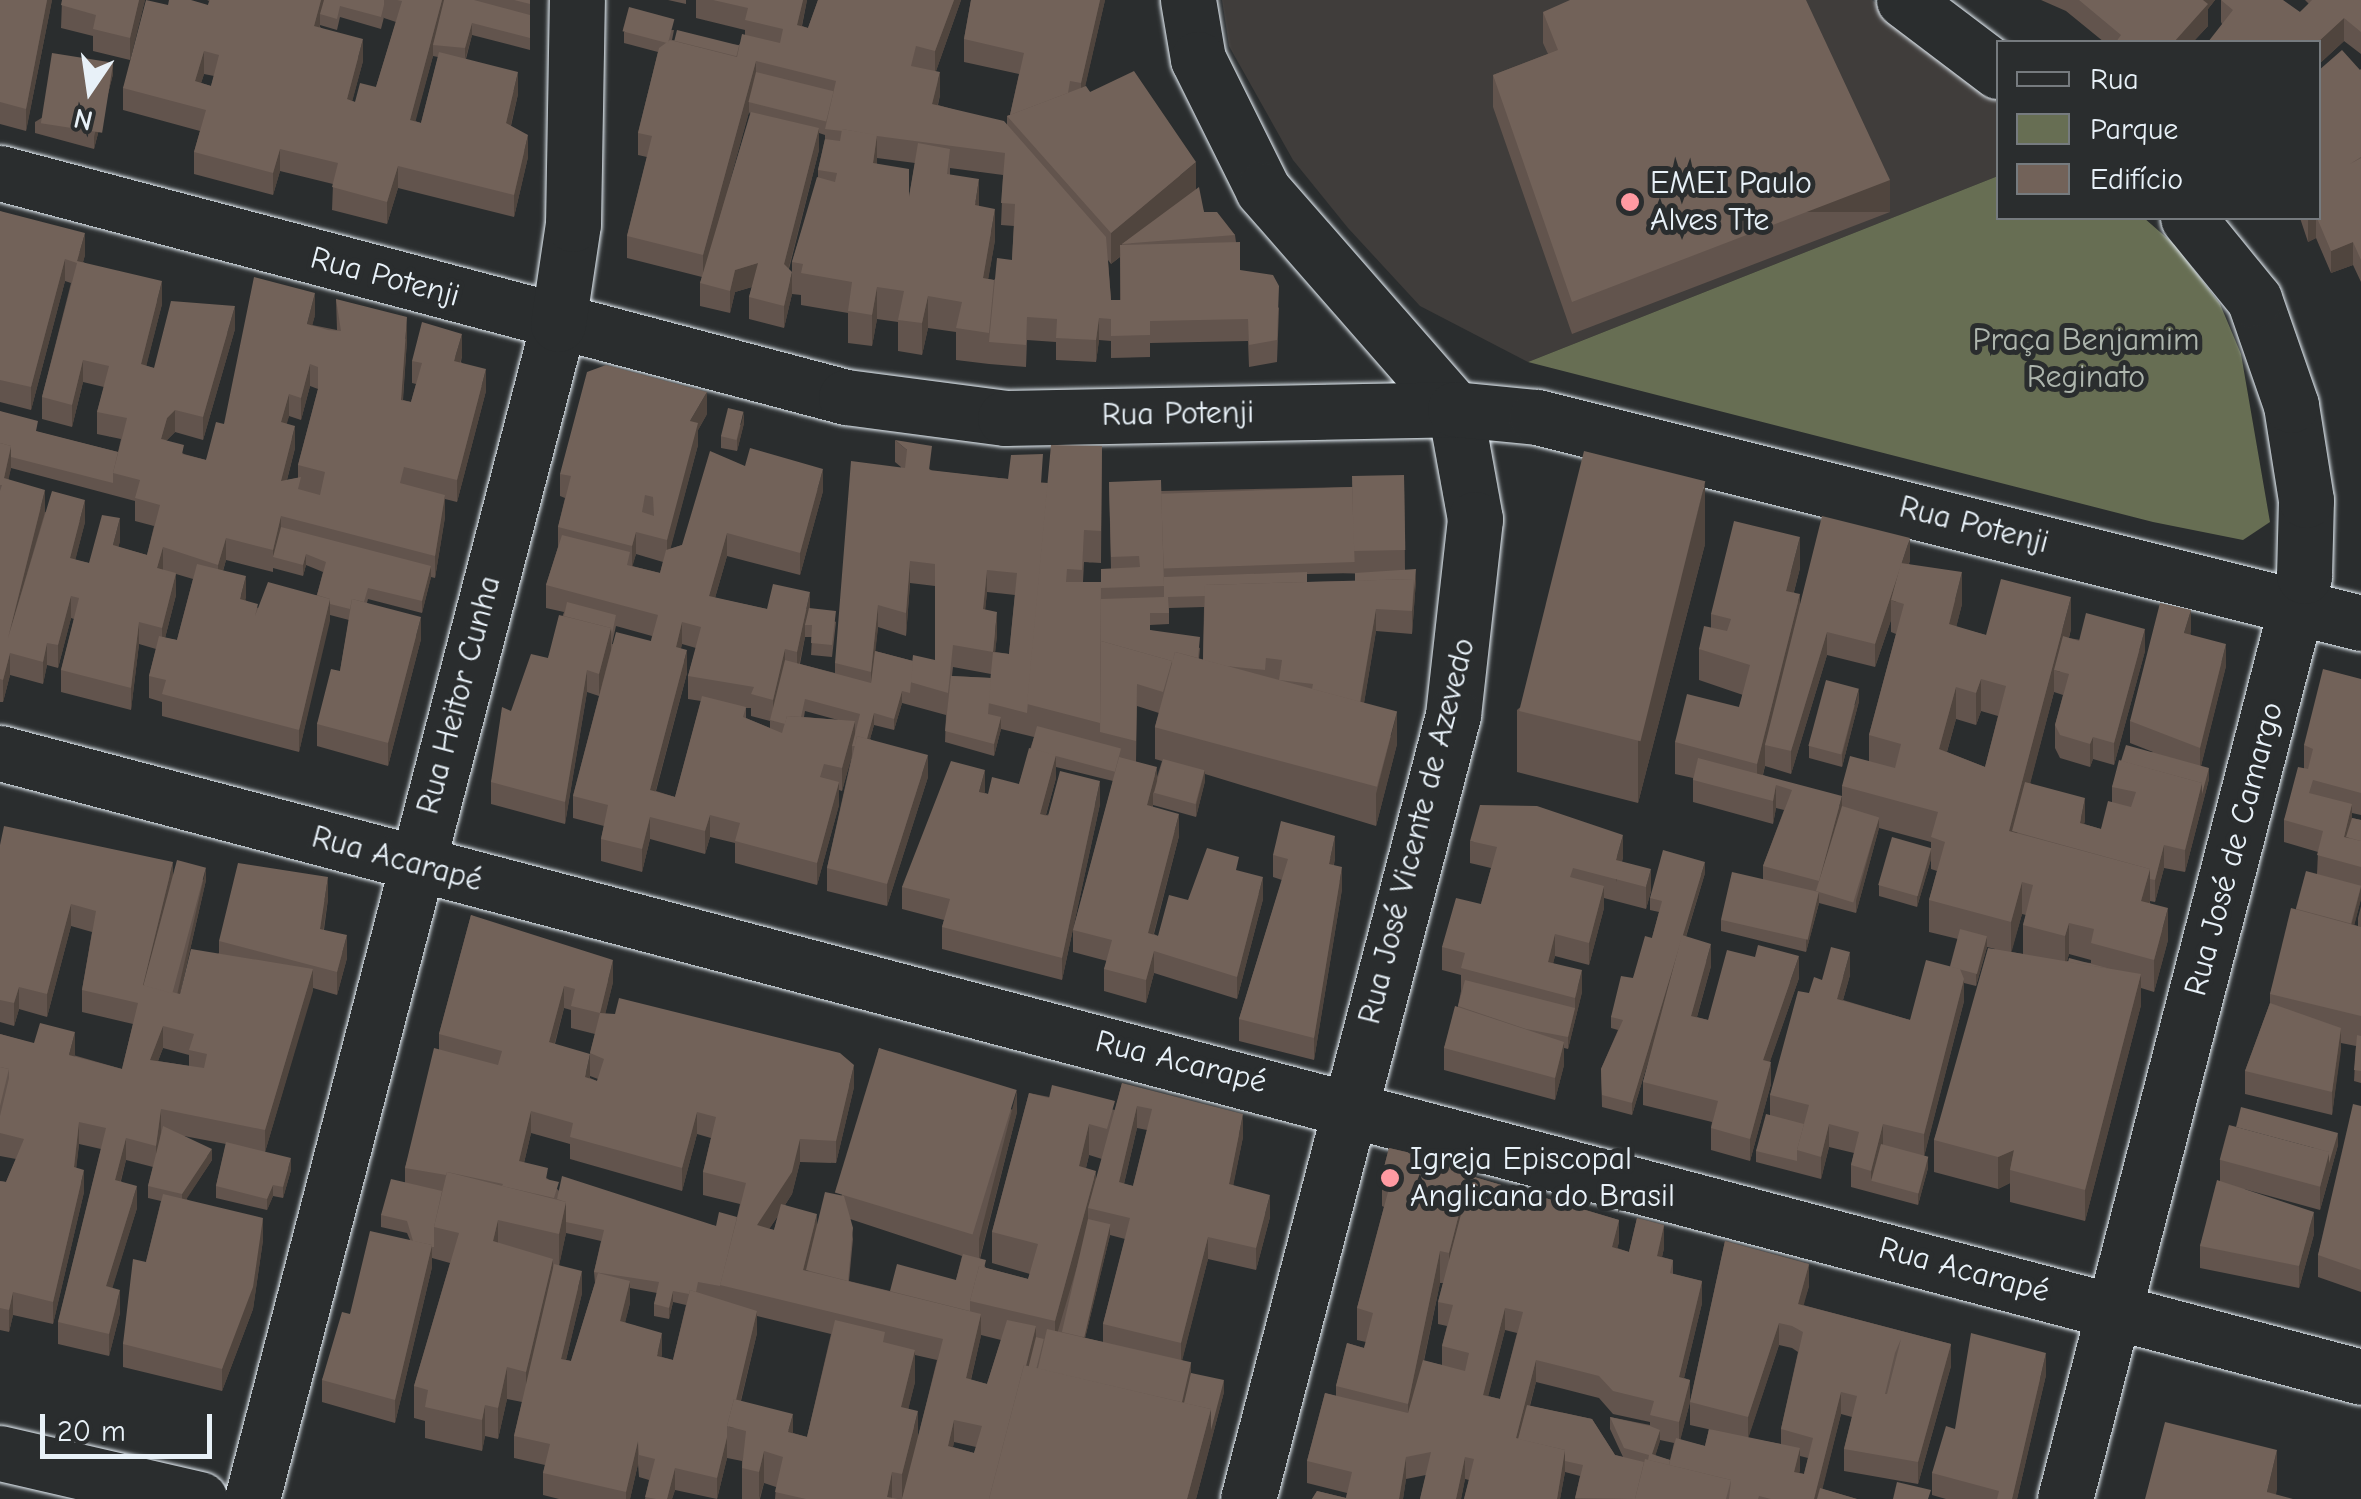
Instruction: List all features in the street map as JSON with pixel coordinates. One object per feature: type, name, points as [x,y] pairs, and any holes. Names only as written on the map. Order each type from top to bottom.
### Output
[{"type":"street","name":"Rua Heitor Cunha","points":[[252,1499],[414,864],[558,324],[573,224],[576,0]]},
{"type":"street","name":"Rua José Vicente de Azevedo","points":[[1188,0],[1198,59],[1263,190],[1454,409],[1476,519],[1472,600],[1453,715],[1248,1499]]},
{"type":"street","points":[[1904,0],[1996,69]]},
{"type":"street","name":"Rua Potenji","points":[[0,172],[558,324],[846,396],[1005,418],[1454,409],[1576,426],[2361,623]]},
{"type":"street","name":"Rua José de Camargo","points":[[2065,1499],[2297,606],[2306,500],[2291,406],[2254,299],[2190,220]]},
{"type":"street","name":"Rua Acarapé","points":[[0,753],[1350,1106],[2361,1377]]},
{"type":"street","points":[[0,1453],[200,1499]]},
{"type":"shaded area","name":"EMEI Paulo Alves Tte","points":[[1222,0],[1872,0],[1996,94],[1996,177],[1528,362],[1420,306],[1348,228],[1293,160],[1229,46]]},
{"type":"green space","name":"Praça Benjamim Reginato","points":[[1996,177],[1996,220],[2146,220],[2175,245],[2220,304],[2241,354],[2270,522],[2243,540],[2153,522],[1528,362]]},
{"type":"building","points":[[0,0],[47,0],[26,109],[0,102]]},
{"type":"building","points":[[62,0],[139,0],[130,38],[93,29],[96,15],[61,5]]},
{"type":"building","points":[[146,0],[168,5],[169,0],[191,0],[208,5],[210,0],[321,0],[314,26],[363,39],[347,99],[355,102],[360,83],[376,87],[402,1],[397,0],[442,0],[410,120],[421,123],[439,52],[518,72],[506,123],[528,135],[514,195],[398,166],[387,202],[332,187],[338,163],[280,149],[273,173],[194,152],[206,110],[123,88]],"holes":[[[204,51],[219,55],[211,86],[195,81]]]},
{"type":"building","points":[[324,0],[384,0],[384,5],[381,17],[340,6],[337,19],[320,14]]},
{"type":"building","points":[[444,0],[474,0],[530,15],[530,38],[472,23],[465,48],[433,45]]},
{"type":"building","points":[[713,0],[803,0],[797,25],[808,28],[818,0],[954,0],[935,51],[916,46],[911,66],[940,72],[932,104],[1004,121],[1106,237],[1111,300],[1121,300],[1120,245],[1240,242],[1240,270],[1273,275],[1279,286],[1277,340],[1249,345],[1248,319],[1150,321],[1150,335],[1111,336],[1111,319],[1099,318],[1096,340],[1056,338],[1057,319],[1027,317],[1026,345],[989,342],[997,258],[1012,260],[1015,204],[1001,203],[1005,153],[825,129],[836,81],[756,61],[703,255],[627,236],[652,136],[638,133],[659,48],[670,40],[737,57],[742,34],[780,43],[783,29],[745,20],[748,8]]},
{"type":"building","points":[[971,0],[1100,0],[1081,83],[1070,81],[1068,93],[1010,115],[1024,53],[964,39]]},
{"type":"building","points":[[1570,0],[1806,0],[1890,180],[1572,302],[1493,75],[1558,50],[1543,12]]},
{"type":"building","points":[[2079,0],[2203,0],[2208,4],[2176,40],[2117,40],[2121,35]]},
{"type":"building","points":[[2221,0],[2283,0],[2300,12],[2312,0],[2361,0],[2361,32],[2344,18],[2320,40],[2210,40],[2233,10]]},
{"type":"building","points":[[629,7],[674,19],[668,43],[623,31]]},
{"type":"building","points":[[677,30],[739,45],[736,56],[674,41]]},
{"type":"building","points":[[2342,50],[2361,69],[2361,157],[2350,164],[2361,158],[2361,260],[2353,242],[2331,251],[2318,220],[2321,220],[2321,68]]},
{"type":"building","points":[[52,53],[113,63],[102,133],[41,123]]},
{"type":"building","points":[[1134,71],[1196,162],[1111,233],[1007,116],[1086,86],[1090,92]]},
{"type":"building","points":[[756,72],[834,91],[826,121],[749,102]]},
{"type":"building","points":[[751,112],[819,128],[784,264],[792,272],[784,306],[749,297],[758,263],[735,270],[730,291],[700,283]]},
{"type":"building","points":[[842,129],[877,135],[873,163],[909,169],[909,197],[918,143],[950,149],[947,174],[979,179],[975,205],[995,209],[983,278],[994,280],[989,333],[956,328],[962,302],[928,296],[922,323],[898,320],[904,291],[877,287],[872,315],[848,311],[852,282],[801,273],[803,264],[792,262],[817,177],[835,182],[837,173],[818,170],[825,139],[840,141]]},
{"type":"building","points":[[1199,187],[1204,212],[1217,212],[1235,235],[1122,244]]},
{"type":"building","points":[[0,211],[85,233],[77,261],[162,281],[141,364],[154,368],[171,301],[235,306],[203,417],[175,410],[167,418],[161,439],[184,445],[182,454],[206,460],[216,422],[224,424],[254,277],[315,293],[307,324],[328,330],[341,331],[336,299],[407,317],[401,400],[411,402],[422,363],[412,361],[422,322],[462,334],[454,361],[486,369],[457,480],[404,467],[400,483],[445,495],[435,556],[281,516],[273,550],[226,538],[218,565],[163,547],[157,568],[176,573],[162,628],[139,622],[131,688],[61,670],[79,598],[71,596],[58,645],[47,643],[43,662],[10,653],[3,680],[0,679],[0,443],[11,446],[4,478],[45,490],[8,638],[52,491],[85,500],[70,558],[89,563],[102,515],[120,518],[113,545],[147,555],[160,505],[135,498],[140,480],[113,473],[127,418],[97,412],[109,366],[83,360],[72,405],[42,397],[77,263],[65,259],[31,387],[0,380]],"holes":[[[310,364],[318,367],[318,389],[298,465],[325,472],[320,495],[298,489],[301,477],[281,481],[295,426],[281,422],[289,394],[301,398]]]},
{"type":"building","points":[[606,365],[707,392],[690,421],[698,423],[667,540],[636,532],[632,546],[558,527],[571,476],[560,474],[587,372]],"holes":[[[645,495],[653,497],[654,516],[642,512]]]},
{"type":"building","points":[[728,408],[744,412],[737,440],[721,436]]},
{"type":"building","points":[[0,411],[38,421],[36,431],[118,452],[113,483],[11,457],[11,446],[0,443]]},
{"type":"building","points":[[895,440],[932,446],[929,470],[1008,479],[1011,455],[1043,454],[1041,483],[1048,483],[1027,713],[988,703],[993,652],[953,645],[948,693],[910,682],[913,655],[935,660],[935,564],[910,561],[906,613],[878,605],[871,672],[835,663],[851,461],[905,468],[907,450]],"holes":[[[987,570],[1017,573],[1009,654],[993,652],[997,612],[983,609]]]},
{"type":"building","points":[[1051,445],[1102,446],[1101,531],[1084,530],[1082,570],[1067,569],[1066,582],[1101,582],[1100,723],[1027,704]]},
{"type":"building","points":[[750,448],[823,469],[800,553],[727,533],[709,596],[767,609],[773,584],[810,592],[797,652],[785,649],[773,700],[751,694],[754,687],[688,676],[701,627],[682,622],[676,647],[687,650],[650,790],[675,797],[702,696],[746,707],[743,717],[782,733],[787,716],[855,721],[842,768],[824,764],[820,777],[839,782],[817,863],[735,841],[740,823],[710,815],[705,831],[650,817],[642,849],[601,839],[608,805],[573,796],[616,632],[651,641],[658,615],[546,585],[562,535],[630,552],[627,565],[660,573],[666,550],[682,545],[710,451],[745,466]]},
{"type":"building","points":[[1584,451],[1705,481],[1640,741],[1519,711]]},
{"type":"building","points":[[1404,475],[1405,550],[1353,551],[1352,476]]},
{"type":"building","points":[[1161,480],[1164,586],[1101,588],[1101,569],[1140,567],[1139,556],[1111,557],[1109,482]]},
{"type":"building","points":[[1352,487],[1355,562],[1164,569],[1161,494]]},
{"type":"building","points":[[1822,516],[1910,538],[1875,644],[1827,632],[1791,751],[1765,745]]},
{"type":"building","points":[[1734,521],[1800,537],[1786,591],[1800,594],[1757,764],[1675,742],[1687,694],[1739,707],[1750,665],[1699,649],[1704,626],[1727,631],[1731,619],[1711,614]]},
{"type":"building","points":[[281,527],[431,566],[422,601],[368,588],[364,602],[352,599],[350,609],[330,604],[330,599],[317,595],[326,562],[306,554],[303,565],[273,557]]},
{"type":"building","points":[[1901,563],[1962,572],[1949,624],[1986,635],[2001,579],[2071,597],[2009,831],[2150,869],[2141,901],[2168,908],[2154,960],[2091,943],[2094,929],[2069,923],[2065,936],[2023,925],[2033,885],[2022,882],[2011,922],[1929,900],[1945,842],[1931,837],[1938,812],[1842,786],[1850,756],[1895,768],[1901,744],[1869,735],[1904,604],[1891,600]],"holes":[[[1981,679],[2006,686],[1985,767],[1939,749],[1956,687],[1976,693]]]},
{"type":"building","points":[[197,564],[246,576],[240,599],[258,604],[255,616],[268,582],[330,599],[299,730],[162,694],[166,680],[149,676],[159,636],[177,640]]},
{"type":"building","points":[[1416,569],[1414,590],[1414,579],[1355,581],[1355,573]]},
{"type":"building","points":[[1307,572],[1307,582],[1205,585],[1205,596],[1168,597],[1169,613],[1150,613],[1150,630],[1200,637],[1198,658],[1175,652],[1172,665],[1172,661],[1101,641],[1101,599],[1164,597],[1164,577]]},
{"type":"building","points":[[1414,579],[1412,611],[1376,609],[1360,702],[1312,689],[1313,684],[1279,680],[1282,660],[1266,658],[1265,670],[1203,660],[1205,585]]},
{"type":"building","points":[[352,599],[421,617],[388,743],[317,724],[331,669],[340,671]]},
{"type":"building","points":[[567,602],[616,615],[612,634],[611,628],[564,616]]},
{"type":"building","points":[[2160,603],[2191,610],[2184,633],[2226,644],[2200,748],[2130,721]]},
{"type":"building","points":[[809,608],[836,611],[832,645],[811,643],[812,625],[805,625]]},
{"type":"building","points":[[2086,613],[2145,629],[2114,743],[2093,737],[2090,744],[2060,735],[2055,725],[2069,674],[2054,670],[2063,636],[2079,641]]},
{"type":"building","points":[[559,615],[611,628],[599,674],[587,670],[565,802],[491,782],[502,707],[511,711],[531,654],[548,658]]},
{"type":"building","points":[[1101,641],[1172,661],[1163,692],[1137,684],[1136,741],[1100,732]]},
{"type":"building","points":[[875,651],[913,661],[910,693],[902,691],[894,719],[874,713],[867,739],[857,736],[852,746],[860,714],[805,699],[801,717],[787,716],[785,724],[770,720],[785,660],[871,683]]},
{"type":"building","points":[[1175,652],[1397,712],[1377,787],[1155,727]]},
{"type":"building","points":[[2323,669],[2361,679],[2361,793],[2313,780],[2309,793],[2352,804],[2344,837],[2361,841],[2361,867],[2317,855],[2323,831],[2284,820],[2298,767],[2308,769],[2313,749],[2304,745]]},
{"type":"building","points":[[951,676],[991,678],[988,714],[1001,717],[994,744],[945,731]]},
{"type":"building","points":[[1826,680],[1859,689],[1841,754],[1808,746]]},
{"type":"building","points":[[1037,726],[1121,749],[1115,772],[1031,749]]},
{"type":"building","points":[[857,736],[928,755],[887,884],[827,868]]},
{"type":"building","points":[[2126,745],[2209,768],[2202,794],[2202,783],[2121,761]]},
{"type":"building","points":[[1029,748],[1056,755],[1040,814],[1048,816],[1060,771],[1100,781],[1062,958],[942,927],[950,899],[902,887],[951,761],[985,770],[979,792],[988,794],[992,777],[1019,784]]},
{"type":"building","points":[[1119,757],[1157,767],[1147,805],[1179,814],[1148,933],[1158,936],[1169,895],[1188,900],[1207,848],[1239,857],[1236,870],[1263,877],[1237,977],[1154,951],[1146,980],[1104,969],[1112,940],[1073,930]]},
{"type":"building","points":[[1698,758],[1842,796],[1819,881],[1763,866],[1792,790],[1776,785],[1773,801],[1693,780]]},
{"type":"building","points":[[1163,759],[1205,770],[1195,804],[1154,793]]},
{"type":"building","points":[[2119,760],[2202,783],[2185,850],[2164,845],[2155,880],[2150,879],[2150,869],[2012,831],[2025,782],[2085,798],[2080,823],[2101,829],[2108,801],[2131,807],[2136,792],[2112,787]]},
{"type":"building","points":[[1480,805],[1537,806],[1623,835],[1616,860],[1651,869],[1646,887],[1573,868],[1570,877],[1604,886],[1589,943],[1555,934],[1548,962],[1582,970],[1575,998],[1461,968],[1465,953],[1442,947],[1456,898],[1481,904],[1497,847],[1470,841]]},
{"type":"building","points":[[1842,806],[1879,817],[1853,903],[1816,891]]},
{"type":"building","points":[[2352,818],[2361,820],[2361,841],[2346,837]]},
{"type":"building","points":[[1281,821],[1335,836],[1329,864],[1342,867],[1314,1038],[1239,1019],[1288,859],[1273,855]]},
{"type":"building","points":[[4,826],[173,862],[143,985],[180,994],[191,949],[313,969],[265,1130],[161,1109],[156,1146],[126,1138],[115,1180],[137,1186],[106,1286],[120,1290],[109,1334],[58,1322],[106,1128],[79,1122],[74,1167],[84,1170],[53,1302],[13,1292],[9,1310],[0,1308],[0,1181],[6,1182],[24,1139],[0,1133],[9,1069],[0,1067],[0,1034],[34,1043],[40,1023],[75,1032],[69,1055],[122,1069],[138,1003],[82,990],[96,911],[71,904],[47,994],[19,987],[14,1003],[0,1000],[0,845]],"holes":[[[163,1026],[194,1034],[189,1050],[207,1054],[204,1068],[150,1060]]]},
{"type":"building","points":[[1892,837],[1931,848],[1918,896],[1878,885]]},
{"type":"building","points":[[1663,850],[1705,862],[1632,1103],[1602,1095],[1601,1069],[1623,1020],[1611,1017],[1621,976],[1633,978],[1645,936],[1652,938],[1662,901],[1650,898]]},
{"type":"building","points":[[177,860],[206,868],[172,993],[143,986]]},
{"type":"building","points":[[238,863],[328,877],[320,929],[347,935],[337,972],[219,941]]},
{"type":"building","points":[[2306,871],[2361,886],[2351,923],[2296,909]]},
{"type":"building","points":[[1732,872],[1819,892],[1808,940],[1721,920]]},
{"type":"building","points":[[2291,908],[2361,927],[2361,1016],[2270,994]]},
{"type":"building","points":[[471,915],[613,960],[600,1013],[615,1014],[619,998],[840,1053],[854,1065],[836,1141],[800,1139],[792,1172],[757,1225],[774,1230],[781,1204],[817,1214],[803,1270],[981,1314],[966,1378],[987,1384],[1007,1320],[1036,1326],[989,1499],[902,1499],[943,1339],[720,1285],[746,1183],[703,1172],[716,1117],[697,1112],[682,1168],[570,1137],[573,1123],[531,1111],[519,1161],[548,1168],[546,1179],[559,1182],[554,1198],[447,1172],[446,1175],[405,1168],[434,1048],[498,1065],[502,1051],[439,1034]],"holes":[[[564,986],[575,989],[571,1006],[600,1013],[590,1053],[604,1059],[597,1081],[585,1077],[590,1054],[549,1042]],[[954,1420],[982,1426],[974,1453],[948,1446]]]},
{"type":"building","points":[[1960,929],[1987,936],[1977,974],[1950,967]]},
{"type":"building","points":[[1682,935],[1711,944],[1691,1016],[1708,1020],[1727,950],[1755,957],[1758,945],[1799,956],[1763,1060],[1771,1062],[1750,1139],[1711,1128],[1718,1101],[1643,1082]]},
{"type":"building","points":[[1831,947],[1850,952],[1837,999],[1910,1020],[1926,960],[1960,969],[1964,979],[1924,1134],[1883,1124],[1871,1171],[1851,1165],[1859,1132],[1829,1124],[1821,1157],[1797,1150],[1809,1105],[1770,1095],[1798,991],[1809,993],[1814,977],[1822,980]]},
{"type":"building","points":[[1988,948],[2141,974],[2085,1190],[2010,1170],[2014,1150],[1998,1157],[1934,1140]]},
{"type":"building","points":[[2069,958],[2111,969],[2068,962]]},
{"type":"building","points":[[1465,980],[1575,1008],[1568,1037],[1526,1029],[1458,1006]]},
{"type":"building","points":[[2270,1003],[2341,1028],[2332,1092],[2245,1071]]},
{"type":"building","points":[[1455,1006],[1564,1042],[1555,1078],[1444,1048]]},
{"type":"building","points":[[2357,1035],[2361,1036],[2361,1071],[2354,1070]]},
{"type":"building","points":[[879,1048],[1017,1090],[973,1235],[835,1192]]},
{"type":"building","points":[[0,1067],[9,1069],[0,1106]]},
{"type":"building","points":[[1122,1083],[1243,1114],[1229,1184],[1270,1195],[1256,1248],[1208,1237],[1181,1343],[1103,1324],[1130,1218],[1088,1208]],"holes":[[[1137,1106],[1152,1109],[1133,1186],[1119,1182]]]},
{"type":"building","points":[[1052,1085],[1115,1101],[1107,1129],[1089,1124],[1079,1166],[1096,1171],[1055,1321],[970,1301],[979,1266],[1028,1279],[1038,1244],[992,1232],[1029,1093],[1049,1098]]},
{"type":"building","points":[[2353,1104],[2361,1106],[2361,1270],[2318,1255]]},
{"type":"building","points":[[2241,1107],[2338,1133],[2329,1163],[2329,1152],[2236,1127]]},
{"type":"building","points":[[1766,1114],[1804,1124],[1797,1161],[1756,1151]]},
{"type":"building","points":[[2229,1125],[2329,1152],[2320,1187],[2220,1160]]},
{"type":"building","points":[[163,1126],[212,1149],[182,1194],[148,1186]]},
{"type":"building","points":[[226,1142],[291,1158],[283,1187],[273,1185],[267,1199],[216,1186]]},
{"type":"building","points":[[1881,1144],[1928,1157],[1918,1193],[1871,1181]]},
{"type":"building","points":[[1389,1148],[1471,1167],[1449,1253],[1440,1251],[1408,1404],[1336,1386],[1347,1343],[1364,1348],[1373,1313],[1357,1308],[1392,1177],[1382,1175]]},
{"type":"building","points":[[447,1172],[566,1202],[559,1234],[498,1220],[493,1241],[553,1259],[526,1372],[507,1367],[498,1408],[485,1405],[482,1420],[425,1407],[428,1390],[414,1386],[459,1233],[434,1227]]},
{"type":"building","points":[[562,1176],[716,1226],[719,1212],[737,1217],[720,1286],[698,1282],[696,1292],[673,1291],[669,1308],[654,1304],[659,1282],[594,1272],[604,1230],[566,1222],[566,1202],[557,1199]]},
{"type":"building","points":[[1471,1176],[1619,1220],[1612,1247],[1629,1252],[1637,1218],[1664,1225],[1657,1256],[1673,1260],[1670,1273],[1702,1281],[1679,1377],[1690,1380],[1679,1422],[1650,1415],[1654,1401],[1613,1391],[1599,1376],[1536,1360],[1516,1438],[1565,1450],[1557,1499],[1464,1499],[1474,1459],[1465,1457],[1456,1499],[1420,1499],[1431,1452],[1406,1457],[1399,1499],[1312,1499],[1317,1491],[1346,1498],[1352,1472],[1307,1461],[1325,1393],[1408,1413],[1423,1360],[1465,1371],[1469,1353],[1442,1346],[1453,1305],[1438,1302]],"holes":[[[1505,1308],[1523,1312],[1500,1399],[1483,1395]]]},
{"type":"building","points":[[391,1179],[442,1191],[434,1247],[413,1241],[407,1221],[381,1215]]},
{"type":"building","points":[[2217,1180],[2314,1212],[2299,1266],[2200,1246]]},
{"type":"building","points":[[825,1192],[844,1196],[853,1228],[848,1281],[806,1270]]},
{"type":"building","points":[[163,1194],[263,1218],[253,1287],[222,1369],[123,1344],[133,1259],[146,1262]]},
{"type":"building","points":[[1088,1219],[1110,1224],[1084,1337],[1062,1332]]},
{"type":"building","points":[[370,1231],[432,1245],[395,1400],[322,1380],[342,1312],[350,1314]]},
{"type":"building","points":[[1725,1241],[1809,1264],[1798,1304],[1951,1344],[1918,1462],[1844,1449],[1857,1396],[1841,1392],[1814,1499],[1729,1499],[1731,1480],[1669,1465],[1676,1438],[1705,1446],[1709,1429],[1800,1448],[1794,1472],[1804,1474],[1813,1438],[1781,1429],[1803,1332],[1779,1323],[1748,1417],[1690,1402]],"holes":[[[1901,1339],[1887,1394],[1895,1353]]]},
{"type":"building","points":[[963,1254],[986,1260],[984,1268],[979,1266],[970,1311],[890,1291],[897,1264],[956,1280]]},
{"type":"building","points":[[554,1264],[582,1271],[561,1359],[571,1361],[598,1273],[630,1281],[620,1321],[662,1333],[657,1356],[673,1360],[690,1290],[757,1311],[717,1478],[675,1468],[667,1499],[645,1497],[655,1459],[639,1455],[638,1441],[626,1492],[543,1473],[550,1444],[514,1436]]},
{"type":"building","points":[[835,1320],[885,1332],[883,1342],[915,1350],[901,1407],[918,1411],[902,1474],[892,1472],[887,1497],[898,1499],[806,1499],[775,1492],[783,1457],[764,1451],[759,1472],[742,1468],[746,1431],[727,1426],[734,1399],[793,1414],[788,1432],[807,1437]]},
{"type":"building","points":[[1047,1329],[1191,1362],[1182,1402],[1038,1369]]},
{"type":"building","points":[[1971,1333],[2046,1353],[2012,1499],[1997,1499],[1999,1491],[1932,1473],[1946,1426],[1955,1429]]},
{"type":"building","points":[[1036,1337],[1044,1339],[1036,1369],[1029,1367]]},
{"type":"building","points":[[1024,1365],[1211,1409],[1187,1499],[989,1499]]},
{"type":"building","points":[[1191,1373],[1224,1380],[1211,1430],[1211,1409],[1184,1403]]},
{"type":"building","points":[[1527,1405],[1592,1419],[1615,1455],[1644,1462],[1635,1499],[1575,1498],[1583,1465],[1565,1461],[1565,1450],[1518,1439]]},
{"type":"building","points":[[1610,1417],[1660,1430],[1652,1454],[1670,1460],[1669,1465],[1624,1448]]},
{"type":"building","points":[[2165,1422],[2277,1450],[2267,1492],[2293,1499],[2145,1499]]},
{"type":"building","points":[[1645,1459],[1731,1480],[1726,1499],[1635,1499]]},
{"type":"building","points":[[1897,1482],[1931,1490],[1928,1499],[1893,1499]]},
{"type":"building","points":[[1820,1488],[1857,1499],[1817,1499]]},
{"type":"place","name":"EMEI Paulo Alves Tte","points":[[1630,202]]},
{"type":"place","name":"Igreja Episcopal Anglicana do Brasil","points":[[1390,1178]]}]
